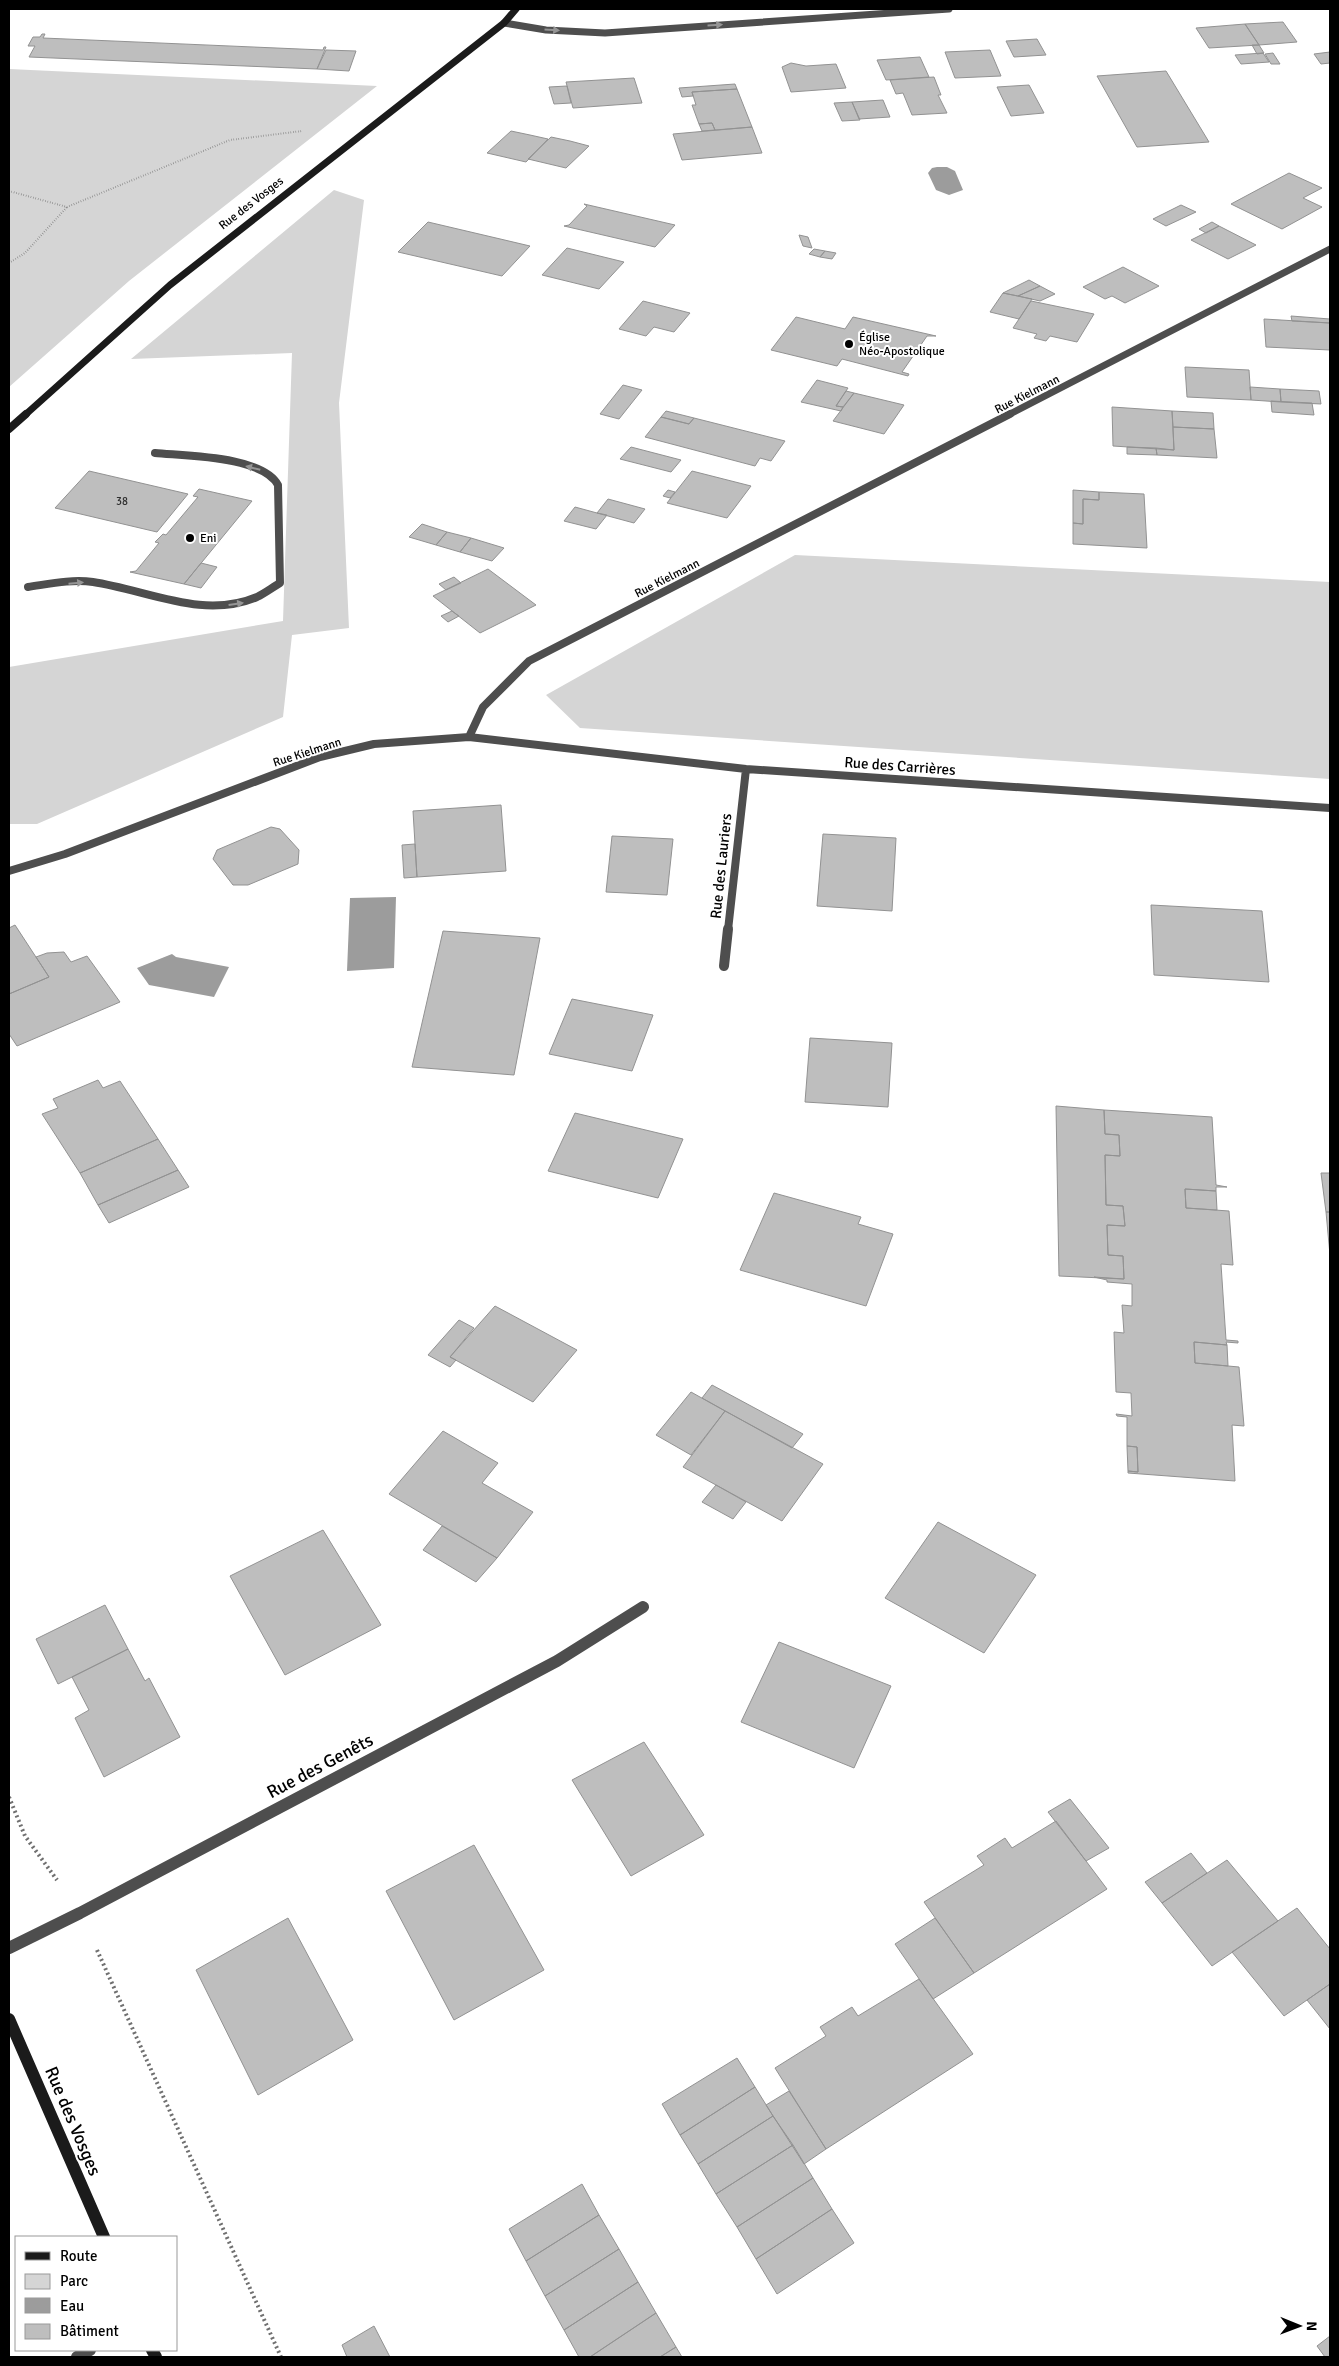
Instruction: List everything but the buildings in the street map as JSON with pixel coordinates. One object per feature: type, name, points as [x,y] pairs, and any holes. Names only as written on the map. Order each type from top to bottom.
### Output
[{"type":"main road","name":"Rue des Vosges","points":[[9,429],[170,286],[504,24],[516,9]]},
{"type":"main road","name":"Rue des Vosges","points":[[9,2019],[104,2236]]},
{"type":"street","points":[[504,24],[546,30],[605,33],[949,9]]},
{"type":"street","name":"Rue Kielmann","points":[[9,870],[65,854],[320,757],[374,744],[469,737],[483,707],[529,661],[1330,249]]},
{"type":"street","points":[[28,587],[90,581],[189,605],[214,606],[244,603],[264,595],[280,583],[278,484],[272,475],[260,469],[223,460],[155,453]]},
{"type":"street","name":"Rue des Carrières","points":[[469,737],[746,769],[1330,808]]},
{"type":"street","name":"Rue des Lauriers","points":[[724,966],[746,769]]},
{"type":"street","name":"Rue des Genêts","points":[[9,1948],[80,1913],[557,1661],[643,1607]]},
{"type":"street","points":[[77,2357],[88,2351]]},
{"type":"path","points":[[9,263],[24,253],[68,207],[230,140],[332,128],[366,132]]},
{"type":"path","points":[[9,191],[68,207]]},
{"type":"path","points":[[9,1797],[25,1836],[80,1913],[281,2357]]},
{"type":"green space","points":[[9,69],[377,86],[129,281],[9,387]]},
{"type":"green space","points":[[334,190],[364,200],[339,403],[349,628],[292,635],[283,717],[37,824],[9,824],[9,667],[283,621],[292,353],[131,359]]},
{"type":"green space","points":[[795,555],[1330,582],[1330,779],[580,728],[546,695]]},
{"type":"water","points":[[947,167],[955,171],[963,190],[949,195],[936,190],[928,173],[932,168]]},
{"type":"water","points":[[396,897],[394,968],[347,971],[350,898]]},
{"type":"water","points":[[172,954],[176,957],[229,967],[214,997],[149,985],[137,968]]},
{"type":"place","name":"Église Néo-Apostolique","points":[[849,344]]},
{"type":"place","name":"Eni","points":[[190,538]]}]
